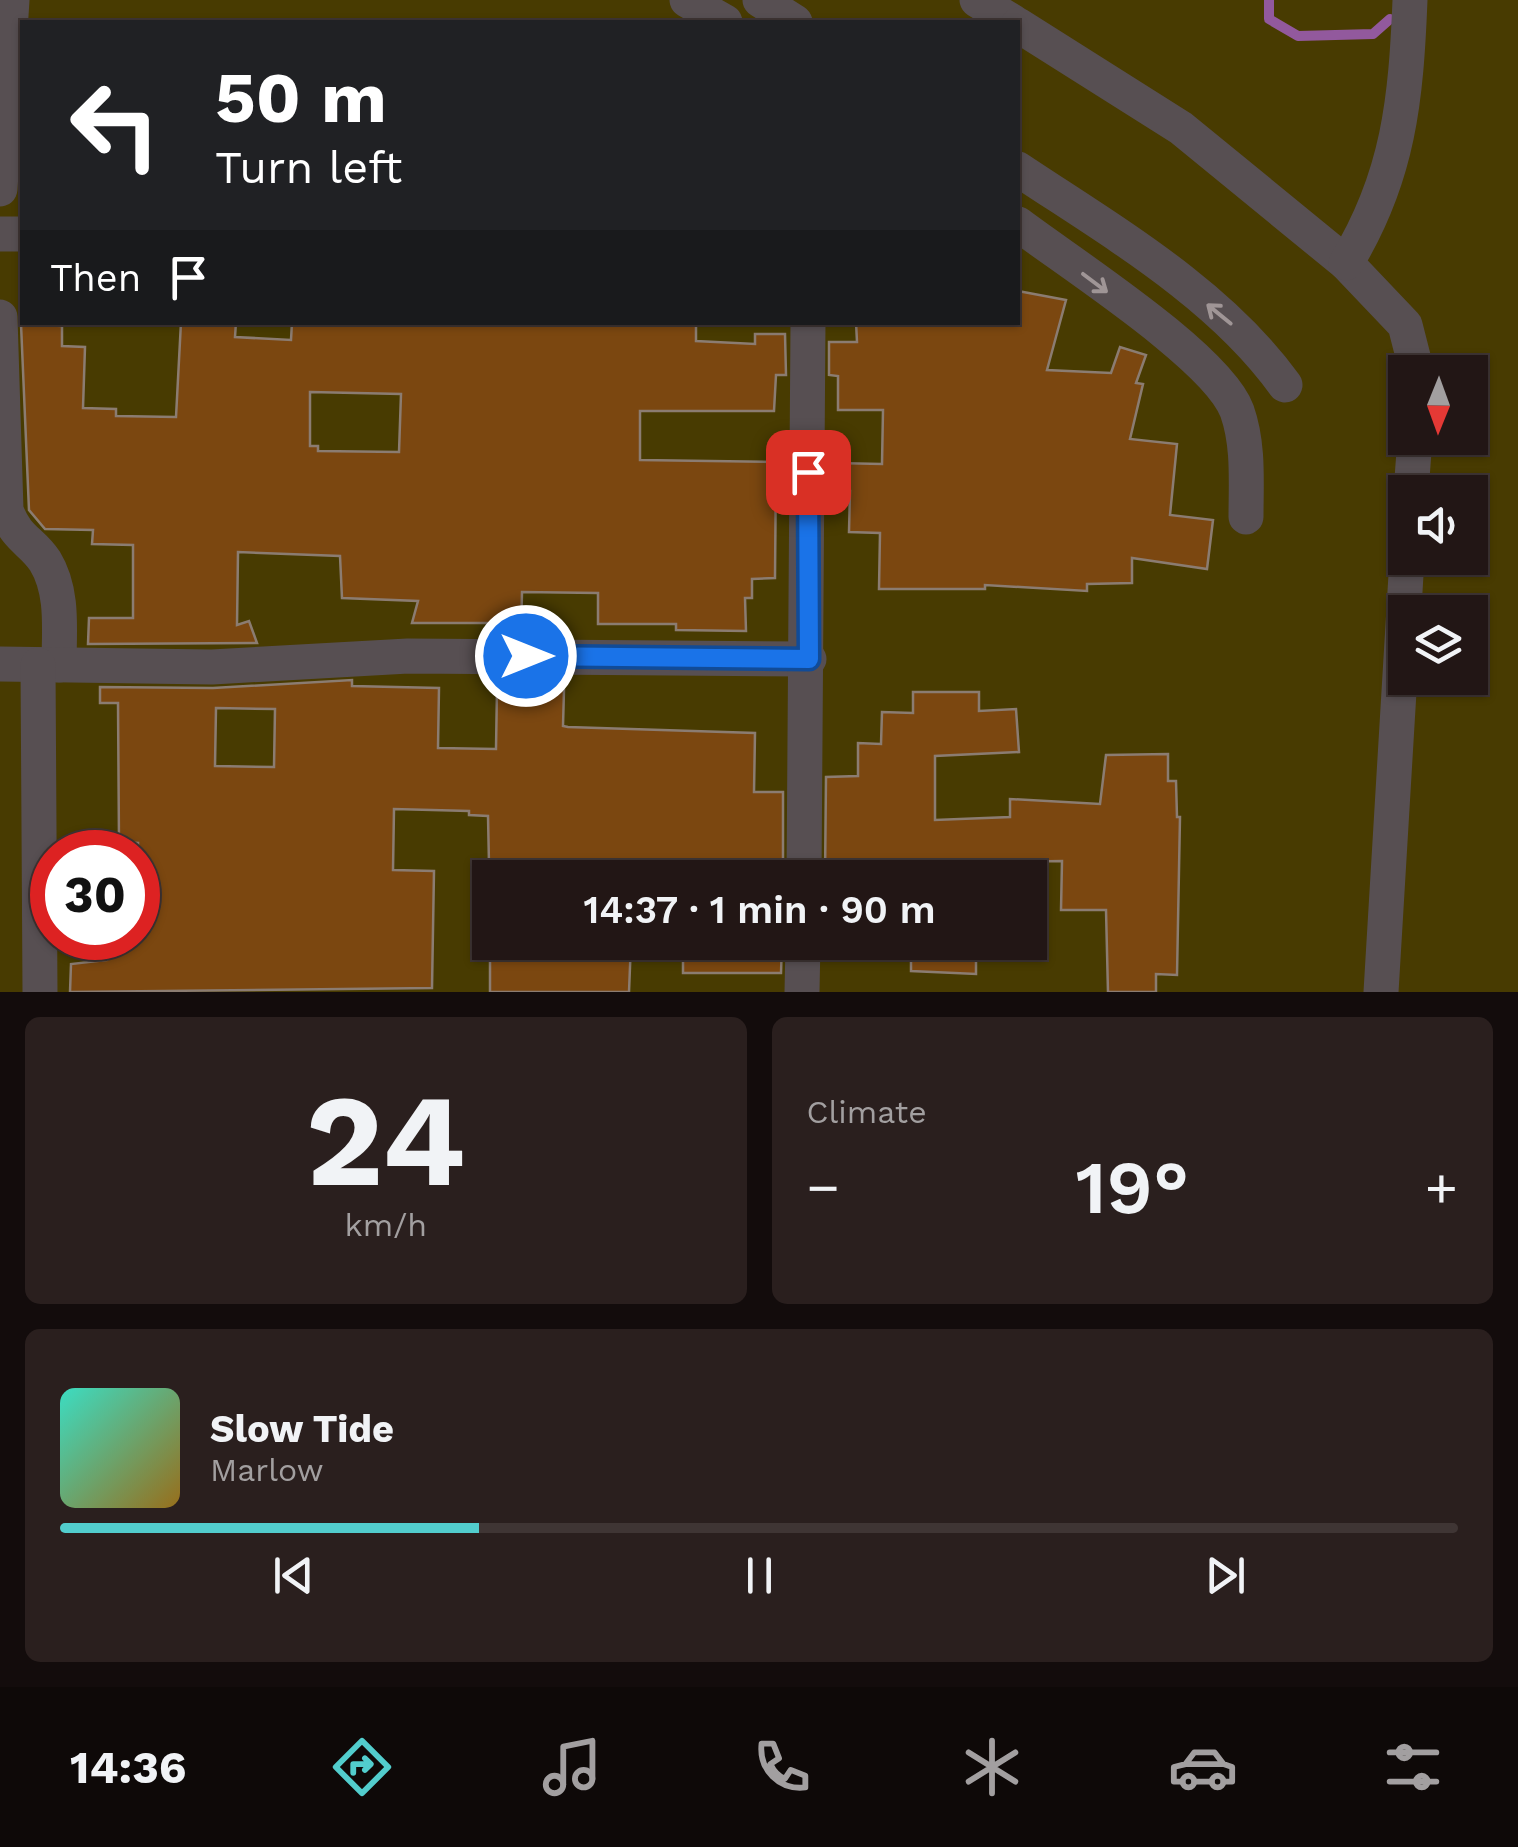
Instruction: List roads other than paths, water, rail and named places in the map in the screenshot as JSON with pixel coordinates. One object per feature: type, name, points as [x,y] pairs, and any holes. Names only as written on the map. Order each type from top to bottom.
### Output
[{"type":"street","points":[[0,189],[12,0]]},
{"type":"street","points":[[687,0],[721,20]]},
{"type":"street","points":[[760,0],[791,20]]},
{"type":"street","points":[[978,0],[1010,20]]},
{"type":"street","points":[[1346,263],[1373,219],[1388,180],[1406,92],[1410,0]]},
{"type":"street","points":[[1020,27],[1181,128],[1346,263],[1405,325],[1413,355]]},
{"type":"street","points":[[1020,170],[1131,244],[1256,344],[1285,384]]},
{"type":"street","points":[[1020,226],[1203,365],[1214,379],[1236,408],[1243,436],[1246,517]]},
{"type":"street","points":[[0,317],[6,510],[20,539],[44,561],[59,599],[48,665],[40,992]]},
{"type":"street","points":[[804,860],[809,659],[808,325]]},
{"type":"street","points":[[1381,992],[1407,575]]},
{"type":"street","points":[[0,664],[212,667],[408,656],[809,659]]},
{"type":"street","points":[[802,992],[803,960]]},
{"type":"waterway","points":[[1269,0],[1269,19],[1298,36],[1373,34],[1390,19]]}]
